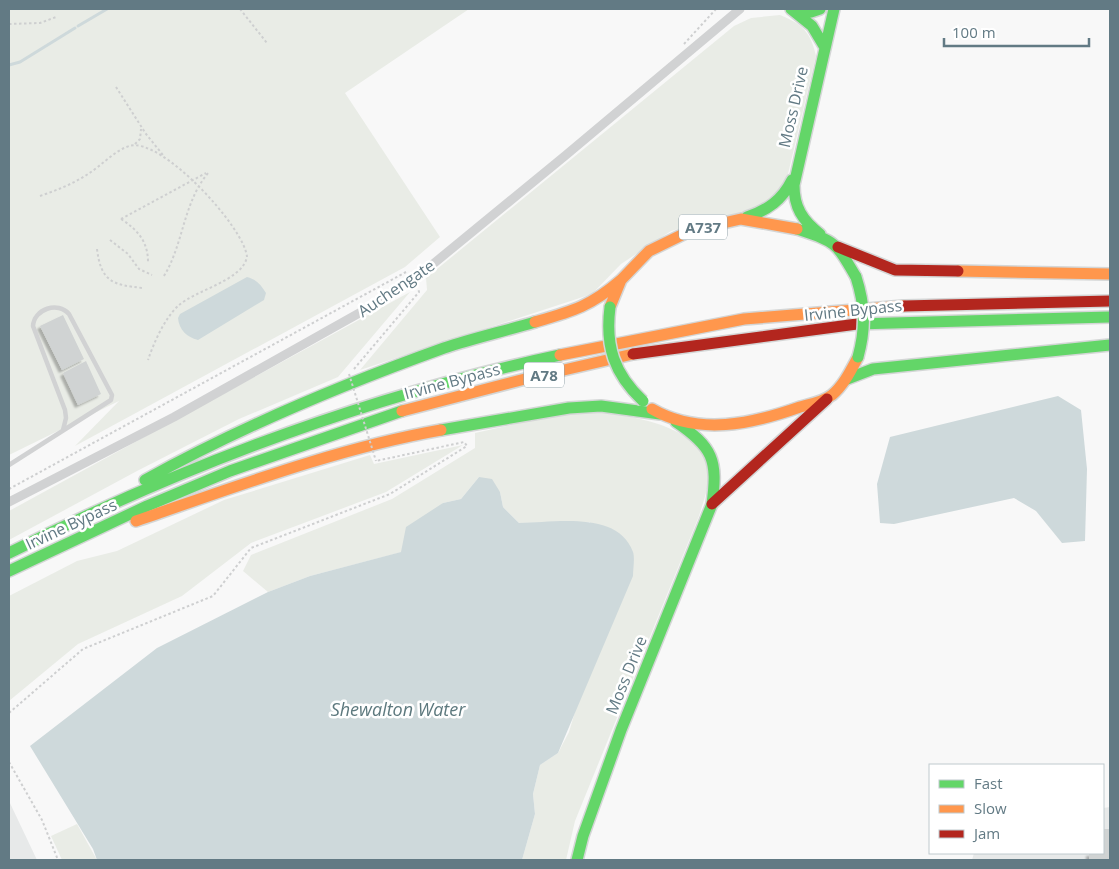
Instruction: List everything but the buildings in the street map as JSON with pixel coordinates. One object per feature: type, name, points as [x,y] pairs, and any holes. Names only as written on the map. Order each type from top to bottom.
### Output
[{"type":"main road","points":[[793,9],[811,12],[820,9]]},
{"type":"main road","points":[[793,9],[812,26],[824,46]]},
{"type":"main road","name":"Moss Drive","points":[[829,240],[809,226],[797,210],[793,194],[794,175],[834,9]]},
{"type":"main road","name":"Moss Drive","points":[[741,219],[764,211],[777,202],[785,195],[794,175]]},
{"type":"main road","name":"A737","points":[[741,219],[788,226],[829,240],[838,247],[856,277],[866,313],[865,334],[858,357],[847,379],[829,397],[778,416],[744,423],[712,425],[673,421],[642,401],[621,377],[608,349],[607,327],[610,307],[621,280],[649,251],[670,239],[692,230],[741,219]]},
{"type":"main road","points":[[838,247],[895,270],[1110,274]]},
{"type":"main road","points":[[76,520],[203,448],[277,414],[445,348],[573,311],[600,298],[621,280]]},
{"type":"main road","name":"Irvine Bypass","points":[[9,553],[76,520],[245,448],[310,423],[452,380],[520,363],[752,318],[873,306],[1110,301]]},
{"type":"main road","name":"Irvine Bypass","points":[[10,571],[147,506],[230,470],[409,409],[579,366],[652,350],[871,322],[1110,317]]},
{"type":"main road","points":[[847,379],[873,369],[1110,346]]},
{"type":"main road","name":"Moss Drive","points":[[712,504],[726,489],[829,397]]},
{"type":"main road","points":[[10,571],[201,499],[381,443],[569,408],[601,406],[660,414]]},
{"type":"main road","name":"Moss Drive","points":[[577,860],[621,730],[712,504],[715,482],[714,463],[708,447],[673,421]]},
{"type":"street","name":"Auchengate","points":[[9,502],[174,418],[386,298],[416,278],[740,9]]},
{"type":"lane","points":[[9,465],[111,400],[112,395],[69,314],[64,308],[57,306],[39,313],[33,320],[33,326],[65,410],[66,418],[63,430]]},
{"type":"path","points":[[240,9],[267,43]]},
{"type":"path","points":[[9,24],[40,23],[56,17]]},
{"type":"path","points":[[116,87],[140,125],[166,159]]},
{"type":"path","points":[[132,146],[140,139],[142,130],[140,125]]},
{"type":"path","points":[[40,196],[72,184],[119,150],[132,146],[149,147],[179,166],[194,181],[243,246],[246,252],[246,262],[234,274],[178,306],[152,349],[148,360]]},
{"type":"path","points":[[148,262],[145,243],[130,225],[121,220],[194,181],[207,172],[187,210],[173,258],[164,276]]},
{"type":"path","points":[[110,240],[123,249],[139,268],[152,275]]},
{"type":"path","points":[[97,249],[104,276],[113,283],[143,288]]},
{"type":"path","points":[[9,489],[411,270],[416,278],[420,292],[349,374],[376,461],[464,442],[467,446],[390,494],[251,548],[213,596],[84,649],[9,713]]},
{"type":"path","points":[[9,762],[42,820],[58,860]]},
{"type":"shaded area","points":[[9,9],[469,9],[345,93],[440,237],[405,267],[75,446],[119,401],[9,455]]},
{"type":"shaded area","points":[[780,15],[795,22],[805,30],[816,56],[788,174],[776,194],[761,207],[671,231],[621,264],[592,294],[360,370],[427,290],[426,278],[734,26],[751,18]]},
{"type":"shaded area","points":[[410,292],[338,377],[239,419],[9,540],[9,511]]},
{"type":"shaded area","points":[[574,411],[628,417],[649,421],[669,428],[686,437],[699,448],[707,463],[709,476],[699,516],[575,821],[566,860],[522,860],[535,814],[533,794],[540,765],[558,753],[569,732],[577,705],[590,522],[519,523],[503,507],[500,492],[479,477],[461,499],[443,503],[402,552],[310,576],[268,592],[243,571],[251,555],[392,499],[475,448],[475,433]]},
{"type":"shaded area","points":[[463,445],[386,492],[251,543],[182,596],[78,644],[9,701],[9,596],[77,561],[117,551],[224,500],[370,455],[374,464]]},
{"type":"shaded area","points":[[9,801],[37,860],[9,860]]},
{"type":"shaded area","points":[[1110,807],[1110,860],[972,860],[974,854],[1104,854],[1104,808]]},
{"type":"shaded area","points":[[77,824],[97,860],[62,860],[51,836]]},
{"type":"water","points":[[247,277],[256,281],[262,287],[266,293],[264,300],[198,340],[184,332],[178,318],[180,314]]},
{"type":"water","points":[[1058,396],[1081,410],[1087,469],[1085,541],[1062,543],[1036,511],[1014,498],[894,524],[880,523],[877,484],[890,437]]},
{"type":"water","name":"Shewalton Water","points":[[479,477],[492,479],[500,492],[503,507],[519,523],[566,521],[600,524],[614,530],[625,539],[634,554],[633,576],[558,753],[540,765],[533,794],[535,814],[522,860],[97,860],[93,849],[30,746],[157,648],[268,592],[310,576],[401,552],[406,527],[443,503],[461,499]]},
{"type":"waterway","points":[[78,26],[107,9]]},
{"type":"waterway","points":[[9,65],[20,62],[75,28]]},
{"type":"traffic: fast","points":[[791,9],[812,26],[824,46]]},
{"type":"traffic: fast","points":[[794,9],[811,12],[820,9]]},
{"type":"traffic: fast","points":[[820,234],[808,224],[800,212],[794,193],[794,185],[834,9]]},
{"type":"traffic: fast","points":[[747,217],[761,211],[779,199],[792,180]]},
{"type":"traffic: fast","points":[[797,229],[833,244],[856,277]]},
{"type":"traffic: fast","points":[[856,277],[863,307],[863,326],[858,357]]},
{"type":"traffic: fast","points":[[610,307],[609,334],[618,370],[633,391],[643,401]]},
{"type":"traffic: fast","points":[[857,324],[1110,317]]},
{"type":"traffic: fast","points":[[145,480],[217,442],[329,392],[444,348],[535,322]]},
{"type":"traffic: fast","points":[[847,379],[873,369],[1110,345]]},
{"type":"traffic: fast","points":[[9,553],[142,491],[278,436],[347,412],[417,391],[560,355]]},
{"type":"traffic: fast","points":[[441,430],[569,408],[601,406],[660,414]]},
{"type":"traffic: fast","points":[[9,571],[147,506],[230,471],[402,411]]},
{"type":"traffic: fast","points":[[577,860],[583,836],[621,730],[712,504],[714,476],[710,456],[698,439],[676,422]]},
{"type":"traffic: slow","points":[[610,307],[621,280],[649,251],[692,230],[741,219],[797,229]]},
{"type":"traffic: slow","points":[[958,271],[1110,274]]},
{"type":"traffic: slow","points":[[535,322],[581,307],[600,296],[621,280]]},
{"type":"traffic: slow","points":[[560,355],[744,319],[904,306]]},
{"type":"traffic: slow","points":[[402,411],[525,379],[633,354]]},
{"type":"traffic: slow","points":[[652,409],[670,417],[707,425],[744,422],[763,418],[828,397],[844,382],[858,357]]},
{"type":"traffic: slow","points":[[136,521],[325,458],[364,447],[441,430]]},
{"type":"traffic: jam","points":[[838,247],[895,270],[958,271]]},
{"type":"traffic: jam","points":[[904,306],[1110,301]]},
{"type":"traffic: jam","points":[[633,354],[857,324]]},
{"type":"traffic: jam","points":[[712,504],[827,399]]}]
